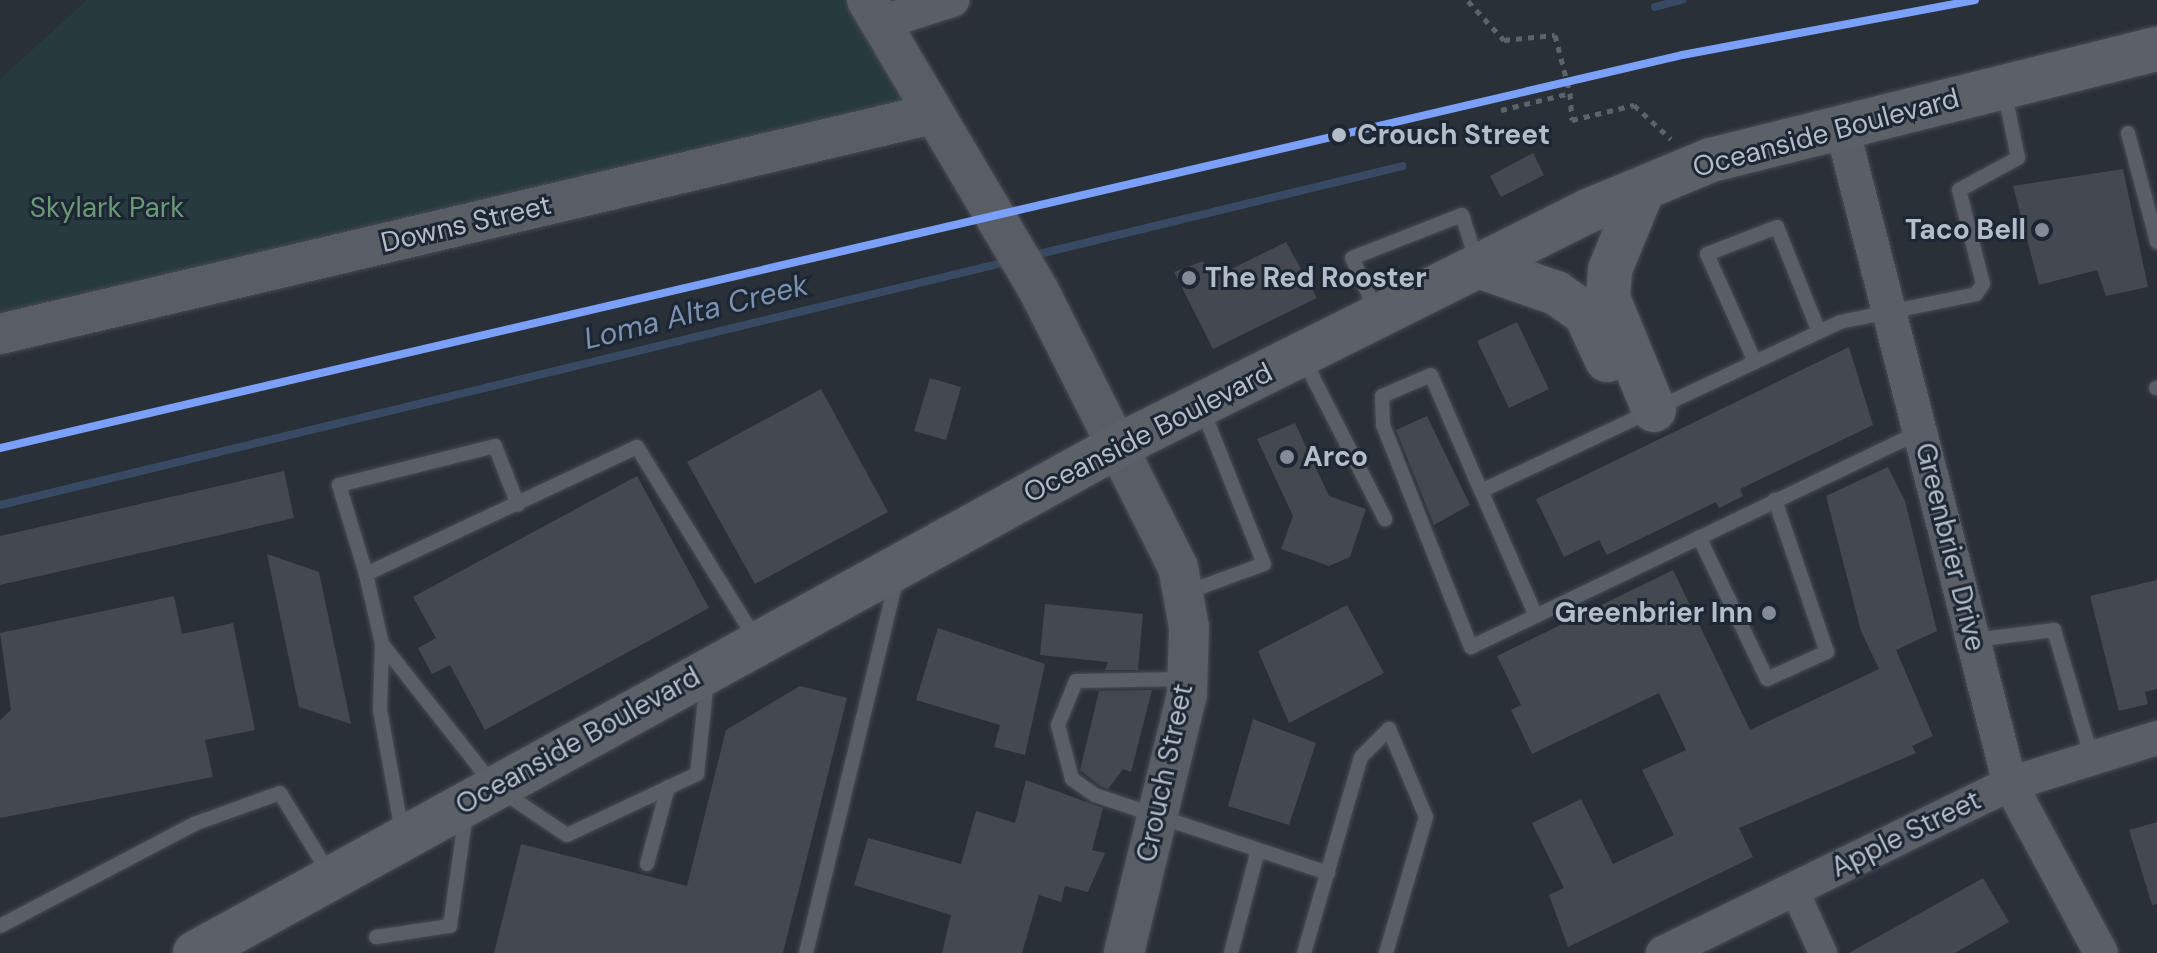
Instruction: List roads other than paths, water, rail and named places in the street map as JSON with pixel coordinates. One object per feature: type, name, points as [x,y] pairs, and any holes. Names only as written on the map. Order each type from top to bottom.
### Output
[{"type":"main road","name":"Crouch Street","points":[[873,12],[932,114],[1012,241],[1120,445],[1178,567],[1183,594],[1187,679],[1124,953]]},
{"type":"main road","name":"Oceanside Boulevard","points":[[195,953],[330,875],[1120,445],[1478,266],[1643,189],[1696,166],[1841,124],[2157,49]]},
{"type":"main road","name":"Downs Street","points":[[0,334],[932,114]]},
{"type":"main road","points":[[1643,189],[1610,270],[1608,298],[1644,414]]},
{"type":"main road","points":[[1478,266],[1556,293],[1585,313],[1644,414]]},
{"type":"street","points":[[873,12],[952,0]]},
{"type":"street","name":"Greenbrier Drive","points":[[1841,124],[2010,784],[2101,953]]},
{"type":"street","name":"Apple Street","points":[[1663,953],[2010,784],[2157,738]]},
{"type":"street","points":[[1794,889],[1823,953]]},
{"type":"lane","points":[[1481,491],[1819,332],[1976,294],[1983,284],[1958,204],[1959,190],[2018,158],[2003,85]]},
{"type":"lane","points":[[2128,133],[2157,242]]},
{"type":"lane","points":[[1379,315],[1352,258],[1462,215],[1478,266]]},
{"type":"lane","points":[[1755,362],[1707,254],[1777,227],[1819,332]]},
{"type":"lane","points":[[1301,354],[1385,519]]},
{"type":"lane","points":[[1536,616],[1431,375],[1382,396],[1383,425],[1471,647],[1536,616],[1775,500],[1921,431]]},
{"type":"lane","points":[[1183,594],[1264,564],[1201,404]]},
{"type":"lane","points":[[402,836],[380,710],[382,644],[366,574],[339,485],[495,446],[518,505]]},
{"type":"lane","points":[[366,574],[637,447],[757,642]]},
{"type":"lane","points":[[1699,537],[1767,679],[1827,652],[1775,500]]},
{"type":"lane","points":[[806,953],[900,565]]},
{"type":"lane","points":[[1974,640],[2054,630],[2092,758]]},
{"type":"lane","points":[[382,644],[481,794],[567,835],[697,774],[709,669]]},
{"type":"lane","points":[[1187,679],[1082,678],[1060,709],[1058,740],[1076,784],[1157,816],[1328,873]]},
{"type":"lane","points":[[1304,953],[1361,757],[1389,729],[1426,817],[1386,953]]},
{"type":"lane","points":[[647,864],[668,787]]},
{"type":"lane","points":[[0,926],[194,824],[280,793],[330,875]]},
{"type":"lane","points":[[376,937],[450,926],[481,794]]},
{"type":"lane","points":[[1231,953],[1258,850]]},
{"type":"waterway","name":"Loma Alta Creek","points":[[1655,7],[1682,0]]},
{"type":"waterway","name":"Loma Alta Creek","points":[[1031,256],[1402,166]]},
{"type":"waterway","name":"Loma Alta Creek","points":[[0,505],[1010,261]]},
{"type":"place","name":"Crouch Street","points":[[1339,135]]},
{"type":"place","name":"Taco Bell","points":[[2042,230]]},
{"type":"place","name":"The Red Rooster","points":[[1189,278]]},
{"type":"place","name":"Arco","points":[[1287,457]]},
{"type":"place","name":"Greenbrier Inn","points":[[1769,613]]},
{"type":"park label","name":"Skylark Park","points":[[107,208]]}]
